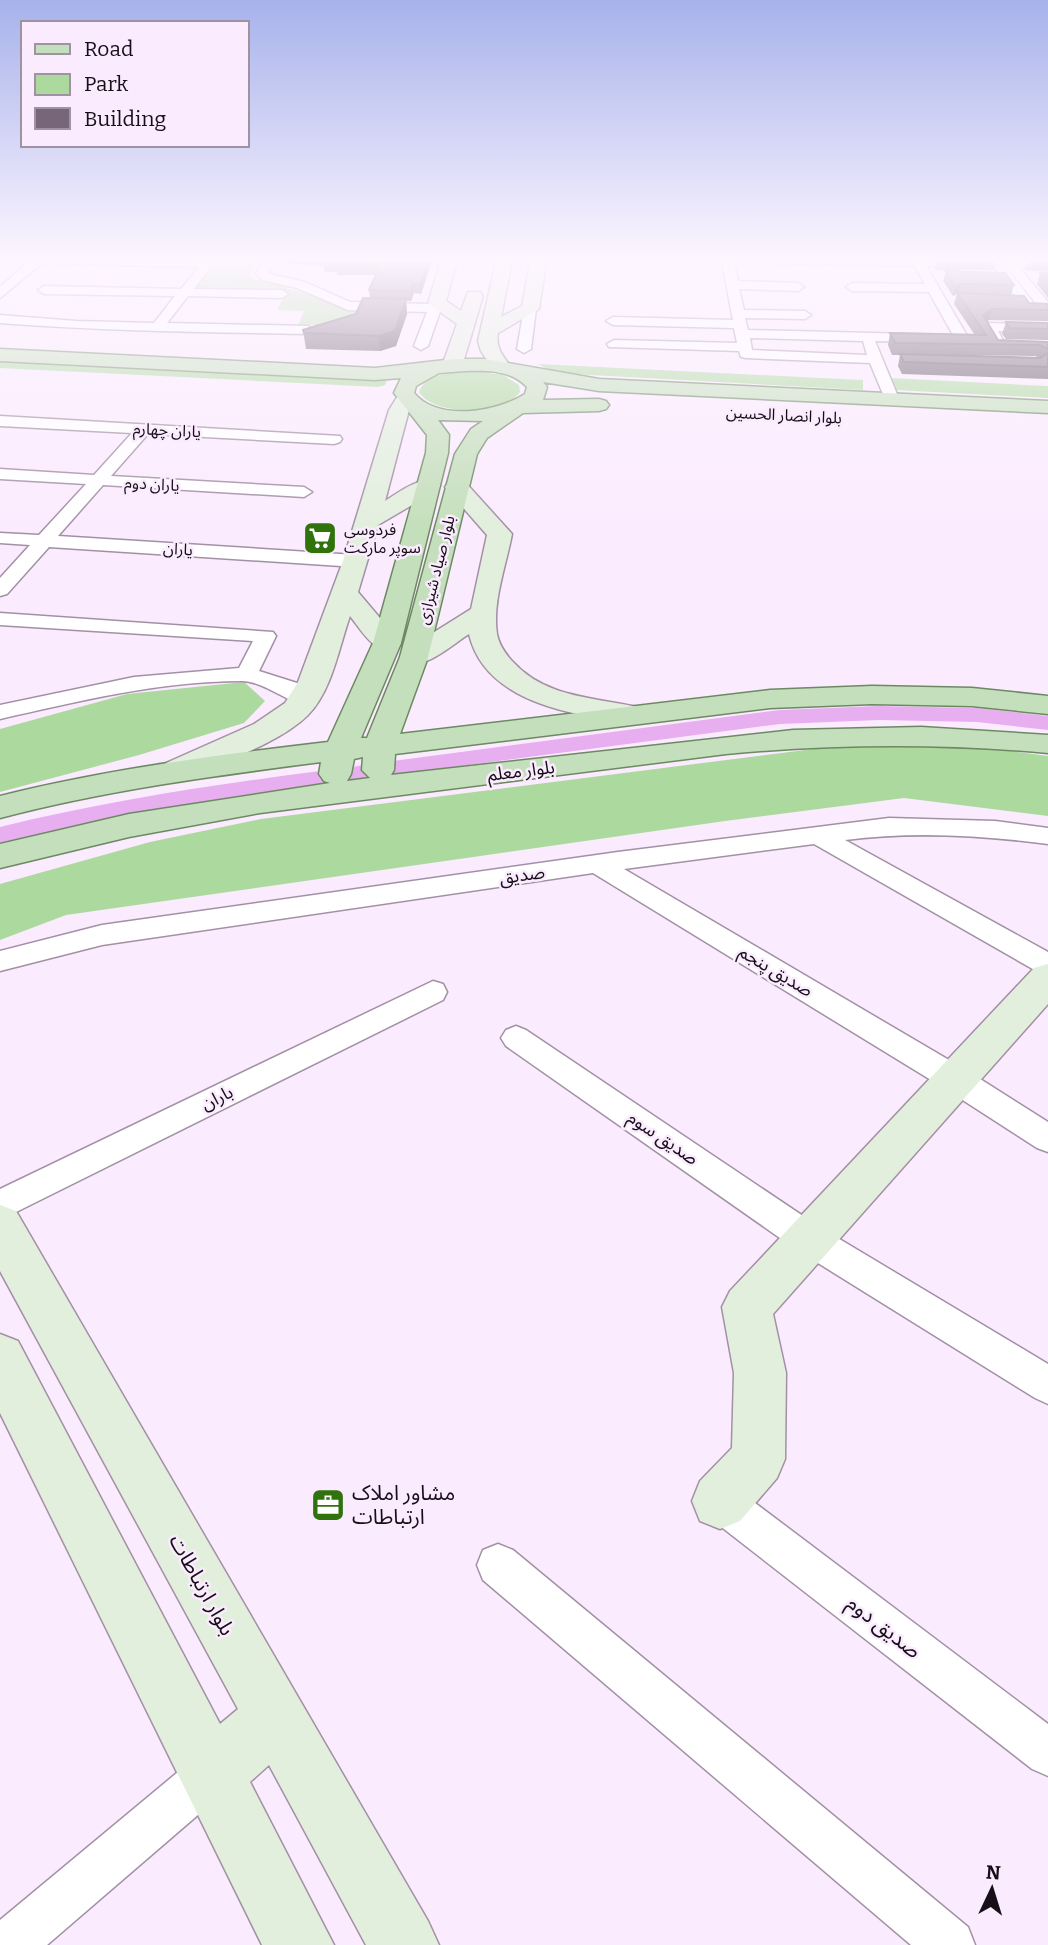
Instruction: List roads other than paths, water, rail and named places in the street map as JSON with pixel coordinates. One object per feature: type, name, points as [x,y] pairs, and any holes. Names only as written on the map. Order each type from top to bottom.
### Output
[{"type":"main road","points":[[452,366],[458,348]]},
{"type":"main road","points":[[489,348],[501,367]]},
{"type":"main road","name":"بلوار انصار الحسین","points":[[0,355],[375,374],[452,366],[501,367],[599,384],[1048,407]]},
{"type":"main road","points":[[177,771],[265,731],[297,709],[313,682],[356,561],[399,410],[396,399],[404,393],[407,383],[429,370]]},
{"type":"main road","points":[[518,408],[529,402],[537,392],[535,382],[521,372]]},
{"type":"main road","name":"بلوار انصار الحسین","points":[[0,374],[396,399],[434,412],[465,416],[497,414],[518,408],[595,405],[760,414]]},
{"type":"main road","name":"بلوار صیاد شیرازی","points":[[331,794],[339,752],[387,643],[436,453],[438,435],[396,399]]},
{"type":"main road","name":"بلوار صیاد شیرازی","points":[[378,788],[379,748],[414,657],[466,454],[479,433],[518,408]]},
{"type":"main road","points":[[368,521],[428,486]]},
{"type":"main road","points":[[457,487],[500,534],[483,631],[490,652],[504,672],[529,690],[563,704],[635,715]]},
{"type":"main road","points":[[345,593],[387,643]]},
{"type":"main road","points":[[414,657],[485,612]]},
{"type":"main road","points":[[0,807],[58,792],[177,771],[771,699],[872,695],[972,697],[1048,705]]},
{"type":"main road","name":"بلوار معلم","points":[[0,856],[66,838],[181,816],[378,788],[791,739],[888,735],[969,737],[1048,744]]},
{"type":"main road","points":[[720,1501],[758,1459],[761,1373],[747,1307],[1048,978]]},
{"type":"main road","name":"بلوار ارتباطات","points":[[0,1226],[404,1945]]},
{"type":"main road","points":[[0,1359],[299,1945]]},
{"type":"main road","points":[[212,1773],[276,1717]]},
{"type":"street","points":[[813,348],[875,359]]},
{"type":"street","points":[[870,348],[892,399]]},
{"type":"street","points":[[1027,348],[1036,363]]},
{"type":"street","name":"یاران چهارم","points":[[0,421],[334,439]]},
{"type":"street","points":[[0,590],[144,429]]},
{"type":"street","name":"یاران دوم","points":[[0,474],[304,492]]},
{"type":"street","name":"یاران","points":[[0,538],[356,561]]},
{"type":"street","points":[[0,619],[265,636],[247,674]]},
{"type":"street","points":[[5,709],[134,683],[247,674],[280,684],[303,699]]},
{"type":"street","name":"صدیق","points":[[0,961],[102,935],[597,864],[889,826],[995,829],[1048,836]]},
{"type":"street","points":[[817,835],[1048,965]]},
{"type":"street","name":"صدیق پنجم","points":[[597,864],[955,1079],[1048,1139]]},
{"type":"street","name":"باران","points":[[0,1205],[433,992]]},
{"type":"street","name":"صدیق سوم","points":[[516,1038],[809,1239],[1048,1385]]},
{"type":"street","name":"صدیق دوم","points":[[720,1501],[1048,1753]]},
{"type":"street","points":[[498,1565],[950,1945]]},
{"type":"street","points":[[9,1945],[212,1773]]},
{"type":"waterway","points":[[393,768],[780,717],[879,713],[977,715],[1048,723]]},
{"type":"waterway","points":[[349,774],[364,772]]},
{"type":"waterway","points":[[0,835],[119,808],[320,778]]},
{"type":"place","name":"فردوسی سوپر مارکت","points":[[320,538]]},
{"type":"place","name":"مشاور املاک ارتباطات","points":[[328,1505]]}]
